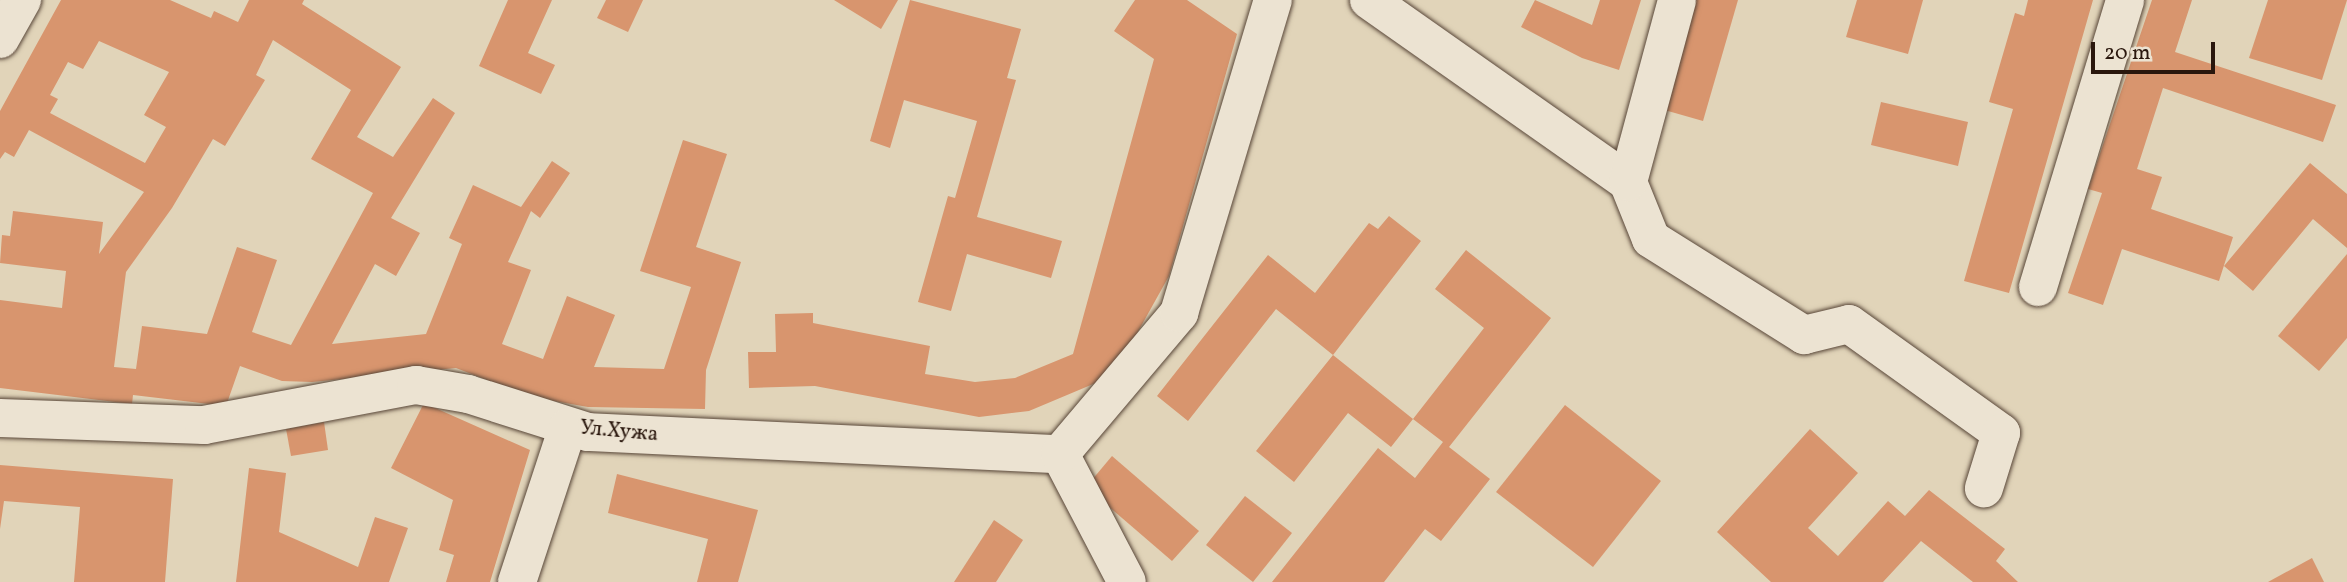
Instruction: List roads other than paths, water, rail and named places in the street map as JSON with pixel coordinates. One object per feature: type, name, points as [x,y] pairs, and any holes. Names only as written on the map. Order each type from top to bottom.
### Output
[{"type":"street","points":[[0,39],[22,0]]},
{"type":"street","points":[[1124,581],[1060,454],[1179,313],[1273,0]]},
{"type":"street","points":[[1369,0],[1628,183],[1651,239],[1804,335],[1849,324],[2001,433],[1983,488]]},
{"type":"street","points":[[1628,183],[1677,0]]},
{"type":"street","points":[[2038,287],[2125,0]]},
{"type":"street","name":"Ул.Хужа","points":[[0,418],[204,425],[416,385],[468,394],[588,432],[1060,454]]},
{"type":"street","points":[[517,582],[568,426]]}]
